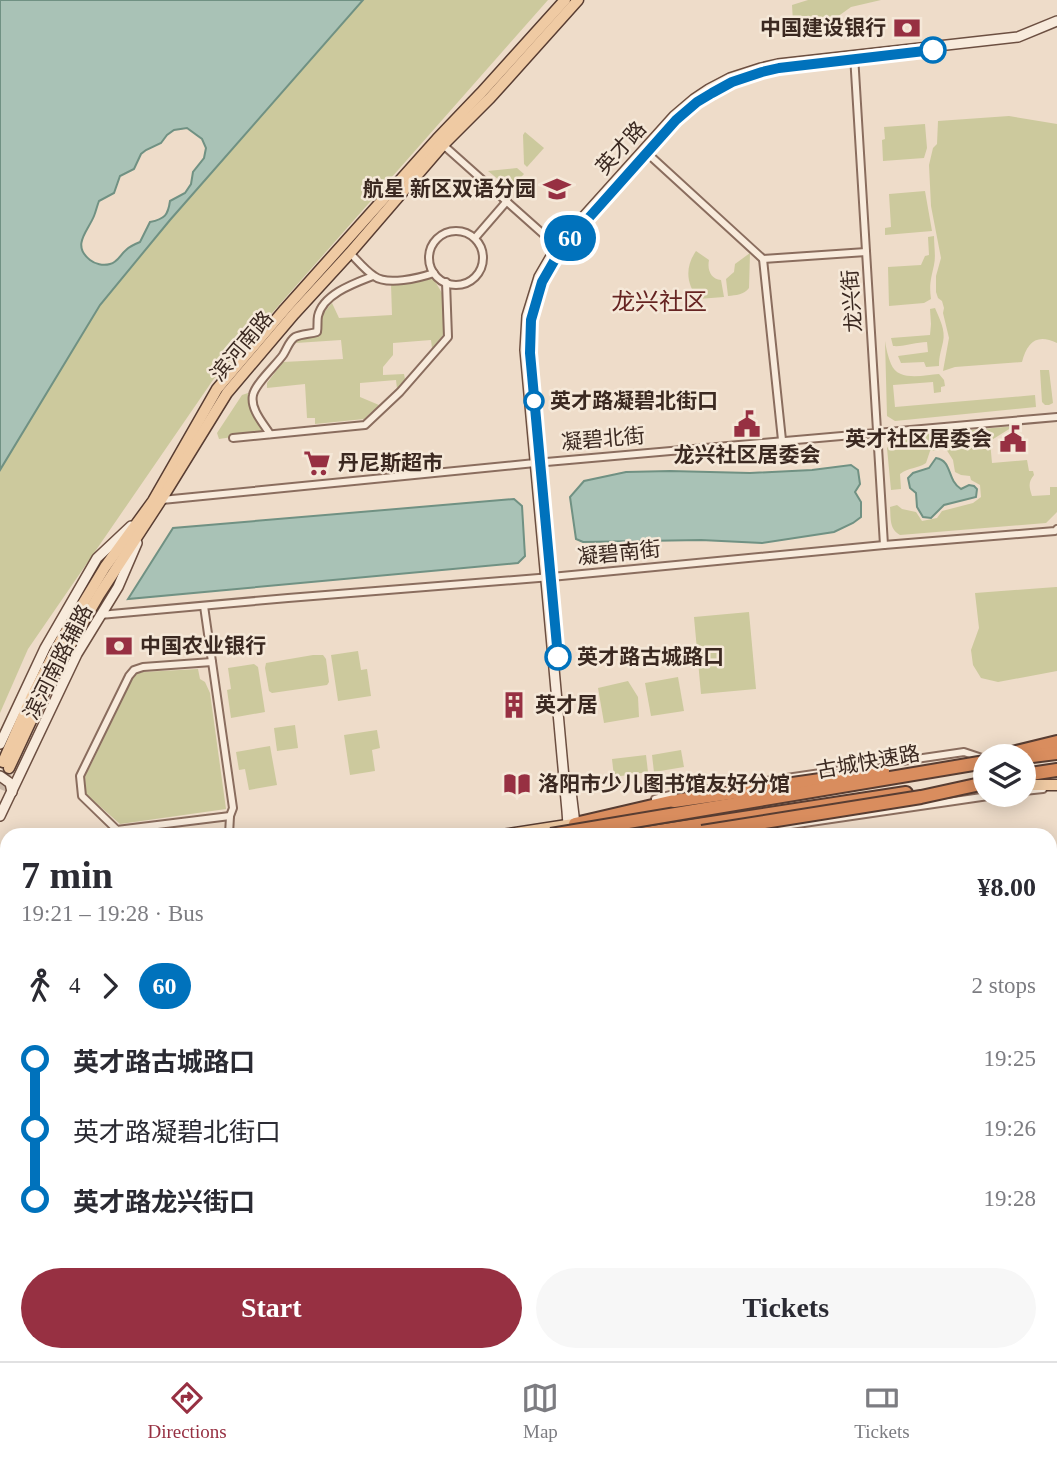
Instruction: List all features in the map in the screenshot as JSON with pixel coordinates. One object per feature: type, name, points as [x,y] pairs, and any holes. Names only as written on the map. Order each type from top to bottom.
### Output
[{"type":"highway","points":[[1036,748],[1057,744]]},
{"type":"highway","points":[[1036,756],[1057,753]]},
{"type":"highway","points":[[581,828],[674,801],[905,767],[973,761]]},
{"type":"highway","name":"古城快速路","points":[[597,828],[973,762]]},
{"type":"highway","points":[[1036,774],[1057,770]]},
{"type":"highway","points":[[1036,776],[1057,776]]},
{"type":"highway","points":[[727,828],[973,786]]},
{"type":"highway","name":"古城快速路","points":[[681,828],[973,786]]},
{"type":"main road","name":"滨河南路","points":[[6,765],[32,696],[61,640],[105,567],[157,501],[227,393],[350,253],[481,93],[565,0]]},
{"type":"main road","name":"滨河南路","points":[[157,501],[217,389],[285,309],[440,142],[490,98],[578,0]]},
{"type":"main road","name":"英才路","points":[[574,828],[538,463],[530,353],[531,320],[542,282],[559,247],[674,116],[694,99],[730,78],[778,64],[1020,40],[1057,23]]},
{"type":"main road","name":"英才路","points":[[559,247],[676,120],[697,102],[732,82],[779,68],[854,57]]},
{"type":"main road","name":"滨河南路辅路","points":[[0,816],[78,654],[118,587],[144,519]]},
{"type":"main road","name":"滨河南路辅路","points":[[0,744],[45,648],[97,558],[144,519]]},
{"type":"main road","points":[[586,828],[973,762]]},
{"type":"main road","points":[[0,776],[10,783],[12,792]]},
{"type":"main road","points":[[1036,785],[1057,786]]},
{"type":"main road","points":[[709,828],[973,786]]},
{"type":"street","name":"龙兴街","points":[[854,57],[884,545]]},
{"type":"street","points":[[440,142],[559,247]]},
{"type":"street","points":[[646,152],[763,259],[782,440]]},
{"type":"street","points":[[475,238],[507,201]]},
{"type":"street","points":[[457,230],[467,232],[481,246],[484,256],[482,266],[478,275],[470,281],[460,285],[450,284],[434,273],[429,254],[438,237],[457,230]]},
{"type":"street","points":[[763,259],[866,252]]},
{"type":"street","points":[[350,253],[381,281],[434,273]]},
{"type":"street","points":[[270,434],[256,413],[253,403],[257,386],[292,340],[298,335],[317,332],[319,313],[340,290],[373,276]]},
{"type":"street","points":[[233,438],[365,425],[400,392],[448,337],[446,282]]},
{"type":"street","name":"凝碧北街","points":[[157,501],[782,440],[1057,417]]},
{"type":"street","name":"凝碧南街","points":[[100,615],[549,578],[1057,529]]},
{"type":"street","points":[[204,606],[233,808],[229,828]]},
{"type":"street","points":[[115,828],[82,796],[80,775],[129,676],[134,670],[143,667],[212,662]]},
{"type":"street","points":[[1036,789],[1057,786]]},
{"type":"street","points":[[771,828],[973,798]]},
{"type":"street","points":[[133,828],[230,816]]},
{"type":"shaded area","points":[[0,0],[363,0],[170,220],[100,305],[0,470]],"holes":[[[187,128],[202,139],[206,148],[204,158],[193,172],[191,184],[185,193],[170,201],[165,216],[150,222],[140,242],[115,262],[102,265],[90,260],[84,254],[81,243],[99,201],[114,193],[120,176],[134,169],[141,154],[161,143],[174,130]]]},
{"type":"shaded area","points":[[363,0],[548,0],[213,380],[28,649],[0,713],[0,470],[100,305],[170,220]]},
{"type":"shaded area","points":[[808,0],[881,0],[851,7],[837,17],[793,22],[792,5]]},
{"type":"shaded area","points":[[1009,116],[1057,124],[1057,343],[1044,339],[1034,341],[1027,349],[1022,362],[955,367],[943,371],[949,338],[944,308],[936,292],[936,276],[941,258],[931,206],[929,165],[933,148],[937,144],[938,121]]},
{"type":"shaded area","points":[[925,124],[927,148],[924,158],[883,161],[884,127]]},
{"type":"shaded area","points":[[525,132],[544,148],[527,167],[524,164]]},
{"type":"shaded area","points":[[517,168],[524,174],[510,189],[488,171]]},
{"type":"shaded area","points":[[925,191],[932,231],[885,235],[885,228],[891,227],[889,194]]},
{"type":"shaded area","points":[[934,236],[931,299],[924,303],[889,306],[888,267],[921,265],[925,256],[929,255],[928,237]]},
{"type":"shaded area","points":[[696,251],[709,260],[709,270],[712,276],[721,280],[724,297],[698,299],[694,293],[688,275]]},
{"type":"shaded area","points":[[750,253],[749,288],[742,293],[728,296],[726,279],[734,272],[735,264]]},
{"type":"shaded area","points":[[433,278],[442,293],[444,334],[432,348],[431,340],[393,343],[393,355],[383,367],[383,375],[404,374],[405,379],[397,389],[396,380],[360,383],[360,397],[379,405],[364,419],[315,424],[315,418],[307,418],[305,384],[267,388],[267,383],[283,362],[343,359],[341,340],[296,343],[298,338],[318,334],[321,329],[321,316],[332,303],[339,318],[392,315],[391,284]]},
{"type":"shaded area","points":[[935,308],[944,333],[939,366],[926,367],[924,362],[901,363],[898,356],[928,352],[927,342],[893,346],[891,338],[930,335],[930,309]]},
{"type":"shaded area","points":[[885,341],[894,370],[912,376],[939,374],[945,386],[941,387],[941,392],[934,393],[933,382],[893,385],[895,407],[1035,395],[1036,407],[895,421],[887,416]]},
{"type":"shaded area","points":[[1040,370],[1049,370],[1053,403],[1049,405],[1042,402]]},
{"type":"shaded area","points":[[248,393],[252,413],[261,431],[219,439],[217,433],[242,395]]},
{"type":"shaded area","points":[[1014,426],[990,441],[992,463],[1027,460],[1029,471],[1033,471],[1034,475],[1030,485],[1032,496],[1050,495],[1050,487],[1057,487],[1057,512],[1046,523],[900,535],[896,533],[891,523],[890,507],[897,505],[916,512],[922,521],[937,518],[942,511],[973,503],[981,497],[980,485],[971,480],[970,476],[955,472],[953,460],[946,449],[930,451],[926,463],[900,474],[901,489],[891,490],[887,448],[897,437]]},
{"type":"shaded area","points":[[936,458],[945,463],[956,485],[961,489],[974,486],[977,489],[976,497],[944,505],[931,518],[923,517],[908,478],[913,473],[929,468]]},
{"type":"shaded area","points":[[851,465],[858,470],[860,484],[855,492],[861,502],[861,517],[834,532],[762,543],[701,540],[583,542],[576,539],[570,497],[584,481],[626,472],[750,473]]},
{"type":"shaded area","points":[[514,499],[522,506],[525,556],[518,563],[128,599],[173,528]]},
{"type":"shaded area","points":[[1057,587],[1057,671],[998,682],[981,678],[973,665],[971,650],[979,628],[975,593]]},
{"type":"shaded area","points":[[749,612],[756,689],[701,694],[694,617]]},
{"type":"shaded area","points":[[358,651],[361,670],[367,669],[371,696],[338,701],[331,655]]},
{"type":"shaded area","points":[[323,655],[326,659],[329,682],[327,685],[272,693],[269,691],[266,663]]},
{"type":"shaded area","points":[[254,664],[258,667],[265,712],[231,718],[227,690],[231,689],[228,668]]},
{"type":"shaded area","points":[[198,669],[200,679],[205,682],[210,693],[226,809],[120,824],[86,794],[85,777],[135,674]]},
{"type":"shaded area","points":[[678,677],[684,711],[651,716],[645,683]]},
{"type":"shaded area","points":[[628,681],[638,697],[639,717],[604,723],[598,688]]},
{"type":"shaded area","points":[[295,725],[298,748],[277,751],[274,728]]},
{"type":"shaded area","points":[[377,730],[380,748],[372,750],[375,771],[350,775],[344,735]]},
{"type":"shaded area","points":[[270,746],[277,785],[249,790],[245,769],[239,770],[236,752]]},
{"type":"shaded area","points":[[681,750],[684,767],[654,772],[652,755]]},
{"type":"shaded area","points":[[646,755],[648,772],[614,777],[612,759]]},
{"type":"tunnel","points":[[0,789],[9,768]]},
{"type":"bus line","name":"60","points":[[558,657],[530,353],[531,320],[542,282],[561,249],[676,120],[697,102],[732,82],[779,68],[933,50]]},
{"type":"place","name":"中国建设银行","points":[[907,28]]},
{"type":"place","name":"航星 新区双语分园","points":[[557,189]]},
{"type":"place","name":"英才路凝碧北街口","points":[[534,401]]},
{"type":"place","name":"龙兴社区居委会","points":[[747,424]]},
{"type":"place","name":"英才社区居委会","points":[[1013,439]]},
{"type":"place","name":"丹尼斯超市","points":[[317,463]]},
{"type":"place","name":"中国农业银行","points":[[119,646]]},
{"type":"place","name":"英才路古城路口","points":[[558,657]]},
{"type":"place","name":"英才居","points":[[514,705]]},
{"type":"place","name":"洛阳市少儿图书馆友好分馆","points":[[517,784]]},
{"type":"district","name":"龙兴社区","points":[[659,302]]}]
